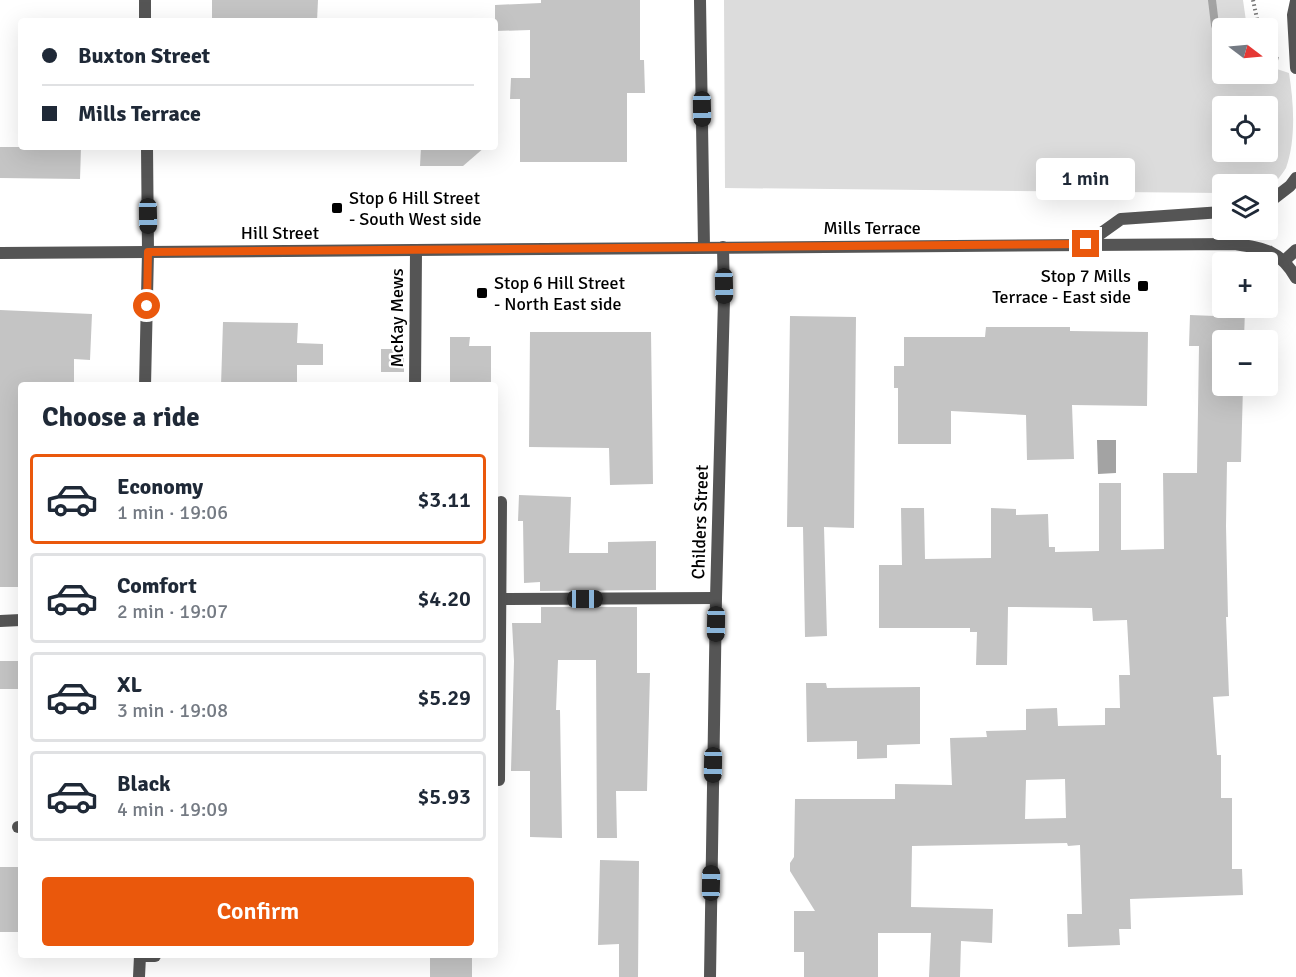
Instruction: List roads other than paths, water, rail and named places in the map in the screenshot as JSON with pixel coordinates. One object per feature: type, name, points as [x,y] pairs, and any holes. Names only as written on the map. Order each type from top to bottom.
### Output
[{"type":"street","points":[[145,0],[145,18]]},
{"type":"street","points":[[700,0],[704,247]]},
{"type":"street","points":[[1296,1],[1293,15],[1296,68]]},
{"type":"street","points":[[145,382],[148,252],[147,150]]},
{"type":"street","points":[[1278,195],[1296,178]]},
{"type":"street","points":[[1086,244],[1120,219],[1212,213]]},
{"type":"street","name":"Mills Terrace","points":[[704,247],[1234,244],[1260,247],[1274,252],[1284,261]]},
{"type":"street","name":"Hill Street","points":[[0,253],[704,247]]},
{"type":"street","name":"Childers Street","points":[[710,977],[716,598],[724,298],[723,247]]},
{"type":"street","points":[[1296,250],[1284,261],[1296,278]]},
{"type":"street","name":"McKay Mews","points":[[415,382],[416,251]]},
{"type":"street","points":[[499,780],[501,502]]},
{"type":"street","points":[[501,599],[716,598]]},
{"type":"street","points":[[0,621],[18,620]]},
{"type":"street","points":[[139,977],[140,958]]},
{"type":"waterway","points":[[1212,0],[1214,18]]},
{"type":"place","name":"Stop 6 Hill Street - South West side","points":[[337,208]]},
{"type":"place","name":"Stop 7 Mills Terrace - East side","points":[[1143,286]]},
{"type":"place","name":"Stop 6 Hill Street - North East side","points":[[482,293]]}]
